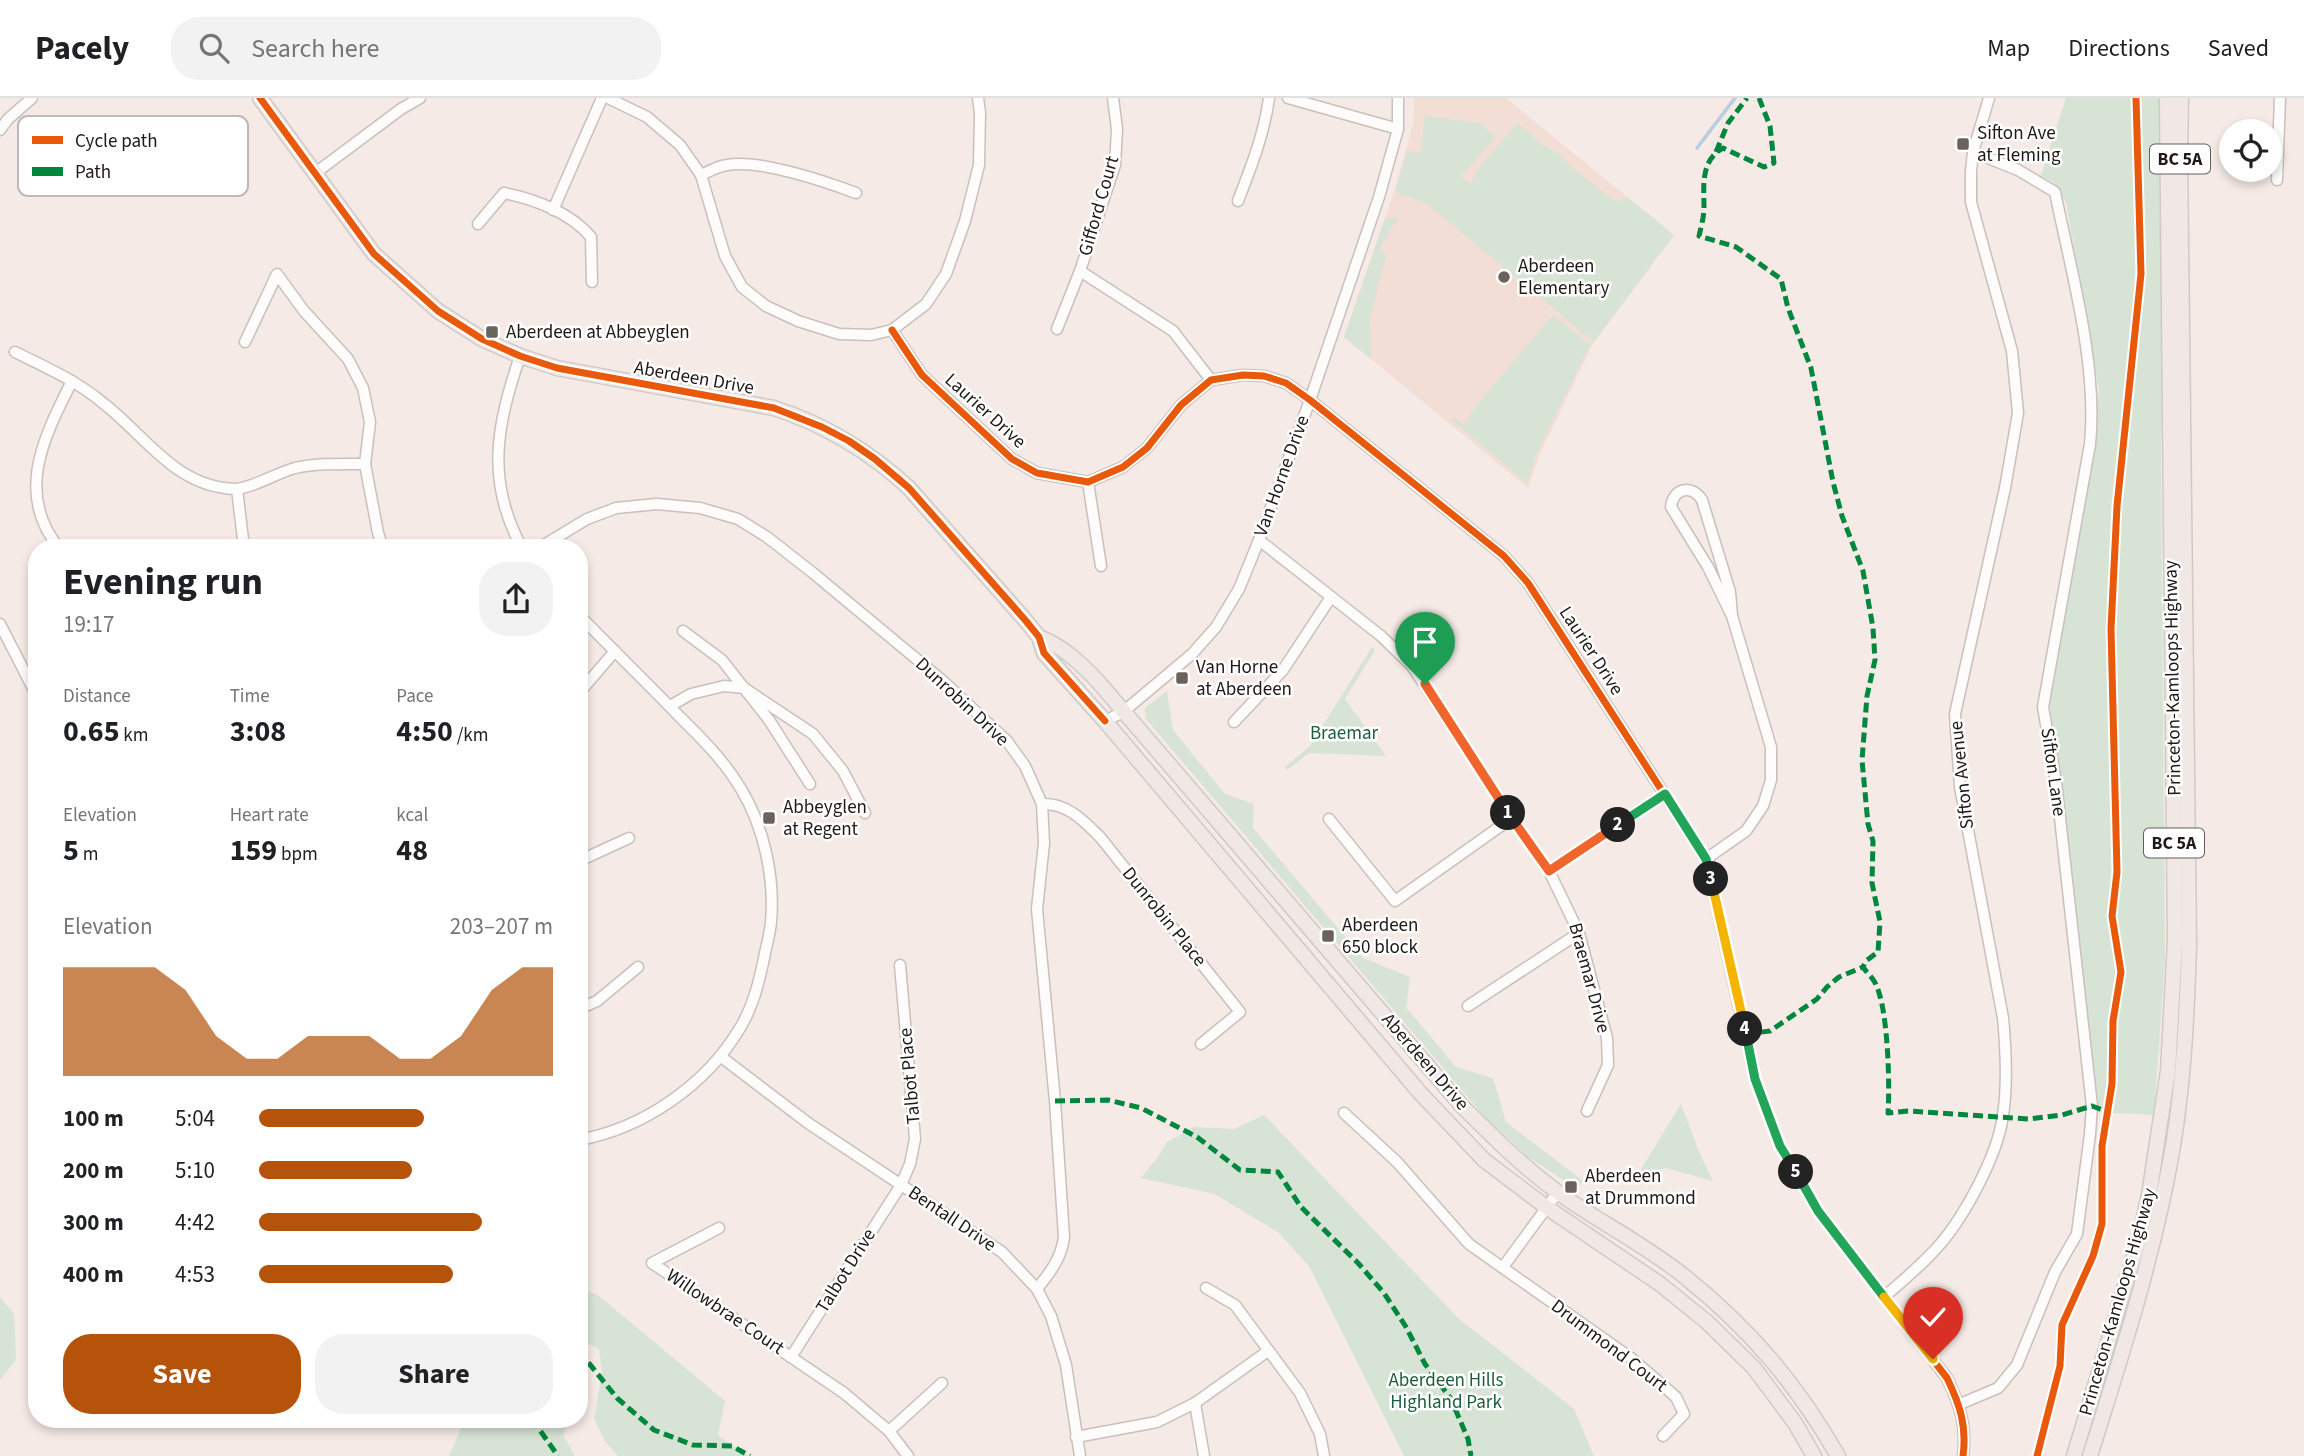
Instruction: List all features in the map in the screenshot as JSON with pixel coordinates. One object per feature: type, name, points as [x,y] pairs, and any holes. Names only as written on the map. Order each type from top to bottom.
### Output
[{"type":"main road","name":"Aberdeen Drive","points":[[260,98],[374,254],[438,312],[482,339],[520,356],[557,368],[774,408],[813,423],[849,441],[876,459],[909,488],[1039,637],[1044,653],[1105,721],[1421,1094],[1484,1160],[1546,1207],[1660,1284],[1707,1322],[1754,1368],[1795,1423],[1814,1456]]},
{"type":"main road","name":"Princeton-Kamloops Highway","points":[[2074,1456],[2139,1239],[2149,1195],[2168,1072],[2173,1004],[2175,914],[2167,98]]},
{"type":"main road","name":"Princeton-Kamloops Highway","points":[[2090,1456],[2136,1307],[2163,1198],[2180,1096],[2187,1018],[2189,944],[2180,152],[2182,98]]},
{"type":"main road","name":"Aberdeen Drive","points":[[1039,637],[1056,644],[1080,663],[1462,1106],[1513,1157],[1558,1192],[1682,1274],[1720,1307],[1775,1361],[1816,1417],[1838,1456]]},
{"type":"street","points":[[0,130],[32,98]]},
{"type":"street","points":[[314,174],[401,109],[420,98]]},
{"type":"street","points":[[553,210],[602,98]]},
{"type":"street","points":[[608,98],[647,117],[680,145],[701,175],[725,256],[742,287],[766,306],[798,321],[839,334],[871,335],[892,330],[926,304],[946,274],[965,221],[979,165],[978,98]]},
{"type":"street","name":"Gifford Court","points":[[1057,329],[1080,271],[1115,165],[1117,129],[1113,98]]},
{"type":"street","points":[[1238,201],[1266,122],[1269,98]]},
{"type":"street","points":[[1288,98],[1398,129]]},
{"type":"street","name":"Van Horne Drive","points":[[1105,721],[1123,712],[1192,654],[1216,626],[1239,589],[1310,400],[1379,197],[1398,129],[1398,98]]},
{"type":"street","points":[[2279,119],[2280,98]]},
{"type":"street","name":"Sifton Avenue","points":[[1884,1297],[1933,1252],[1950,1232],[1967,1206],[1988,1162],[2003,1118],[2006,1051],[2003,1018],[1960,787],[1955,714],[2005,488],[2018,413],[2012,351],[1972,202],[1973,152],[1987,99]]},
{"type":"street","name":"Sifton Lane","points":[[1960,1404],[1998,1388],[2017,1364],[2055,1272],[2077,1234],[2092,1106],[2056,782],[2043,707],[2090,444],[2092,421],[2088,360],[2055,192],[2018,170],[1973,152]]},
{"type":"street","points":[[701,175],[725,165],[746,163],[856,192]]},
{"type":"street","points":[[478,224],[505,193],[524,197],[553,210],[582,226],[591,237],[592,282]]},
{"type":"street","name":"Gifford Court","points":[[1080,271],[1172,331],[1211,380]]},
{"type":"street","points":[[244,342],[277,274],[304,311],[348,359],[363,388],[370,422],[365,464],[380,539]]},
{"type":"street","name":"Laurier Drive","points":[[892,330],[922,375],[1012,458],[1037,473],[1088,482]]},
{"type":"street","points":[[15,352],[72,381],[105,404],[175,470],[203,483],[237,489],[295,468],[365,464]]},
{"type":"street","points":[[517,539],[500,488],[498,449],[504,405],[520,356]]},
{"type":"street","name":"Laurier Drive","points":[[1211,380],[1243,375],[1264,376],[1286,383],[1504,556],[1528,583],[1706,859],[1755,1079],[1780,1146],[1818,1211],[1947,1378],[1960,1404],[1965,1443],[1963,1456]]},
{"type":"street","points":[[1101,566],[1088,482],[1123,467],[1147,448],[1181,404],[1211,380]]},
{"type":"street","points":[[52,539],[38,508],[36,476],[42,444],[72,381]]},
{"type":"street","points":[[237,489],[243,539]]},
{"type":"street","points":[[1706,859],[1746,831],[1763,806],[1771,780],[1771,747],[1732,616],[1709,567],[1673,514],[1672,499],[1683,489],[1691,489],[1702,500],[1730,592],[1732,616]]},
{"type":"street","name":"Dunrobin Drive","points":[[554,539],[587,519],[616,508],[657,504],[700,508],[738,519],[767,537],[813,573],[943,681],[1007,741],[1025,766],[1042,804],[1044,843],[1037,909],[1055,1101],[1064,1237],[1057,1264],[1037,1289]]},
{"type":"street","name":"Braemar Drive","points":[[1259,540],[1381,636],[1412,666],[1549,871],[1579,933],[1606,1038],[1608,1065],[1587,1111]]},
{"type":"street","points":[[1234,722],[1283,670],[1331,597]]},
{"type":"street","points":[[0,624],[28,678]]},
{"type":"street","points":[[588,624],[716,752],[742,790],[758,825],[770,874],[771,923],[758,988],[741,1027],[720,1056],[687,1088],[653,1113],[616,1131],[588,1138]]},
{"type":"street","points":[[683,631],[722,660],[768,720],[810,784]]},
{"type":"street","points":[[588,683],[615,652]]},
{"type":"street","points":[[670,706],[691,694],[724,686],[744,688],[813,734],[843,771],[865,813]]},
{"type":"street","points":[[1549,871],[1665,794]]},
{"type":"street","name":"Dunrobin Place","points":[[1042,804],[1057,803],[1081,819],[1100,837],[1240,1012],[1201,1044]]},
{"type":"street","points":[[1329,819],[1395,901],[1512,818]]},
{"type":"street","points":[[588,857],[629,838]]},
{"type":"street","points":[[1468,1006],[1579,933]]},
{"type":"street","name":"Talbot Place","points":[[900,965],[915,1139],[910,1164],[901,1185]]},
{"type":"street","points":[[588,1005],[597,1001],[638,967]]},
{"type":"street","name":"Bentall Drive","points":[[720,1056],[808,1124],[1002,1252],[1037,1289],[1051,1316],[1066,1365],[1080,1456]]},
{"type":"street","name":"Drummond Court","points":[[1344,1113],[1396,1162],[1469,1244],[1631,1357],[1676,1397],[1684,1414],[1663,1436]]},
{"type":"street","name":"Talbot Drive","points":[[791,1357],[901,1185]]},
{"type":"street","points":[[1503,1267],[1558,1192]]},
{"type":"street","name":"Willowbrae Court","points":[[719,1228],[652,1263],[791,1357]]},
{"type":"street","points":[[1206,1288],[1235,1305],[1300,1392],[1320,1434],[1324,1456]]},
{"type":"street","points":[[1076,1437],[1157,1422],[1195,1403],[1268,1351]]},
{"type":"street","points":[[791,1357],[844,1394],[889,1431],[908,1456]]},
{"type":"street","points":[[889,1431],[942,1383]]},
{"type":"street","points":[[1195,1403],[1204,1456]]},
{"type":"shaded area","name":"Aberdeen Elementary","points":[[1414,98],[1506,98],[1674,235],[1594,342],[1540,453],[1528,488],[1344,337],[1394,192],[1413,125]]},
{"type":"green space","points":[[2066,98],[2162,98],[2161,461],[2165,960],[2154,1115],[2096,1112],[2049,703],[2099,390],[2066,202],[2053,182],[2041,176]]},
{"type":"green space","points":[[1425,116],[1480,123],[1496,137],[1462,175],[1462,179],[1471,183],[1481,165],[1517,124],[1533,135],[1541,145],[1558,153],[1571,167],[1612,199],[1620,201],[1627,197],[1674,235],[1594,342],[1426,203],[1395,192],[1407,151],[1421,153]]},
{"type":"green space","points":[[1399,217],[1379,249],[1386,254],[1370,317],[1371,359],[1344,337],[1385,219]]},
{"type":"green space","points":[[1553,315],[1590,345],[1537,452],[1527,483],[1453,421],[1455,417],[1461,423],[1468,422],[1471,412]]},
{"type":"green space","name":"Braemar","points":[[1372,647],[1375,650],[1345,699],[1386,756],[1309,753],[1287,770],[1285,767],[1310,746]]},
{"type":"green space","points":[[1167,691],[1173,730],[1225,794],[1254,804],[1253,828],[1363,958],[1410,977],[1406,1007],[1456,1067],[1493,1078],[1506,1122],[1583,1181],[1577,1189],[1527,1156],[1484,1116],[1146,719],[1145,708]]},
{"type":"green space","points":[[1681,1104],[1713,1181],[1666,1168],[1637,1176]]},
{"type":"green space","name":"Aberdeen Hills Highland Park","points":[[1264,1115],[1458,1318],[1574,1409],[1594,1456],[1404,1456],[1309,1266],[1279,1233],[1215,1194],[1141,1178],[1167,1142],[1194,1127],[1234,1129]]},
{"type":"green space","points":[[588,1290],[599,1296],[725,1401],[718,1435],[748,1456],[618,1456],[605,1441],[594,1419],[602,1372],[599,1349],[588,1344]]},
{"type":"green space","points":[[0,1297],[14,1314],[16,1360],[0,1380]]},
{"type":"green space","points":[[461,1428],[566,1428],[563,1435],[575,1456],[449,1456]]},
{"type":"waterway","points":[[1697,148],[1735,98]]},
{"type":"marked path","points":[[1716,152],[1728,123],[1747,98]]},
{"type":"marked path","points":[[1759,98],[1770,126],[1774,163],[1764,167],[1723,148],[1716,153],[1710,160],[1705,175],[1704,211],[1699,236],[1736,247],[1781,279],[1788,308],[1811,368],[1842,516],[1863,571],[1873,628],[1875,660],[1867,696],[1862,760],[1868,824],[1873,841],[1872,883],[1880,922],[1878,952],[1866,961],[1863,967],[1875,983],[1883,1011],[1888,1067],[1888,1113],[1908,1111],[2029,1119],[2062,1115],[2092,1106],[2108,1112]]},
{"type":"marked path","points":[[1746,1034],[1770,1031],[1817,999],[1839,977],[1863,967]]},
{"type":"marked path","points":[[1055,1101],[1108,1100],[1141,1108],[1197,1137],[1240,1170],[1278,1172],[1301,1207],[1358,1263],[1384,1293],[1425,1364],[1451,1399],[1468,1439],[1471,1456]]},
{"type":"marked path","points":[[588,1362],[617,1398],[654,1430],[693,1445],[732,1446],[750,1456]]},
{"type":"marked path","points":[[538,1428],[558,1456]]},
{"type":"cycle path","points":[[260,98],[374,254],[438,311],[482,339],[520,356],[557,368],[774,408],[822,427],[875,459],[909,488],[1026,621],[1039,637],[1044,653],[1105,721]]},
{"type":"cycle path","points":[[2037,1456],[2060,1366],[2062,1325],[2093,1256],[2102,1224],[2102,1146],[2112,1084],[2113,1021],[2121,972],[2112,916],[2117,872],[2111,629],[2117,506],[2141,274],[2136,98]]},
{"type":"cycle path","points":[[892,330],[922,375],[1012,459],[1037,473],[1088,482],[1123,467],[1147,448],[1181,405],[1211,380],[1243,375],[1264,376],[1286,383],[1504,556],[1528,583],[1706,859],[1755,1079],[1780,1146],[1818,1211],[1947,1378],[1961,1416],[1963,1456]]},
{"type":"place","name":"Sifton Ave at Fleming","points":[[1963,144]]},
{"type":"place","name":"Aberdeen Elementary","points":[[1504,277]]},
{"type":"place","name":"Aberdeen at Abbeyglen","points":[[492,332]]},
{"type":"place","name":"Van Horne at Aberdeen","points":[[1182,678]]},
{"type":"place","name":"Abbeyglen at Regent","points":[[769,818]]},
{"type":"place","name":"Aberdeen 650 block","points":[[1328,936]]},
{"type":"place","name":"Aberdeen at Drummond","points":[[1571,1187]]},
{"type":"route","points":[[1425,684],[1549,871],[1665,794],[1706,859],[1755,1079],[1780,1146],[1818,1211],[1933,1359]]}]
